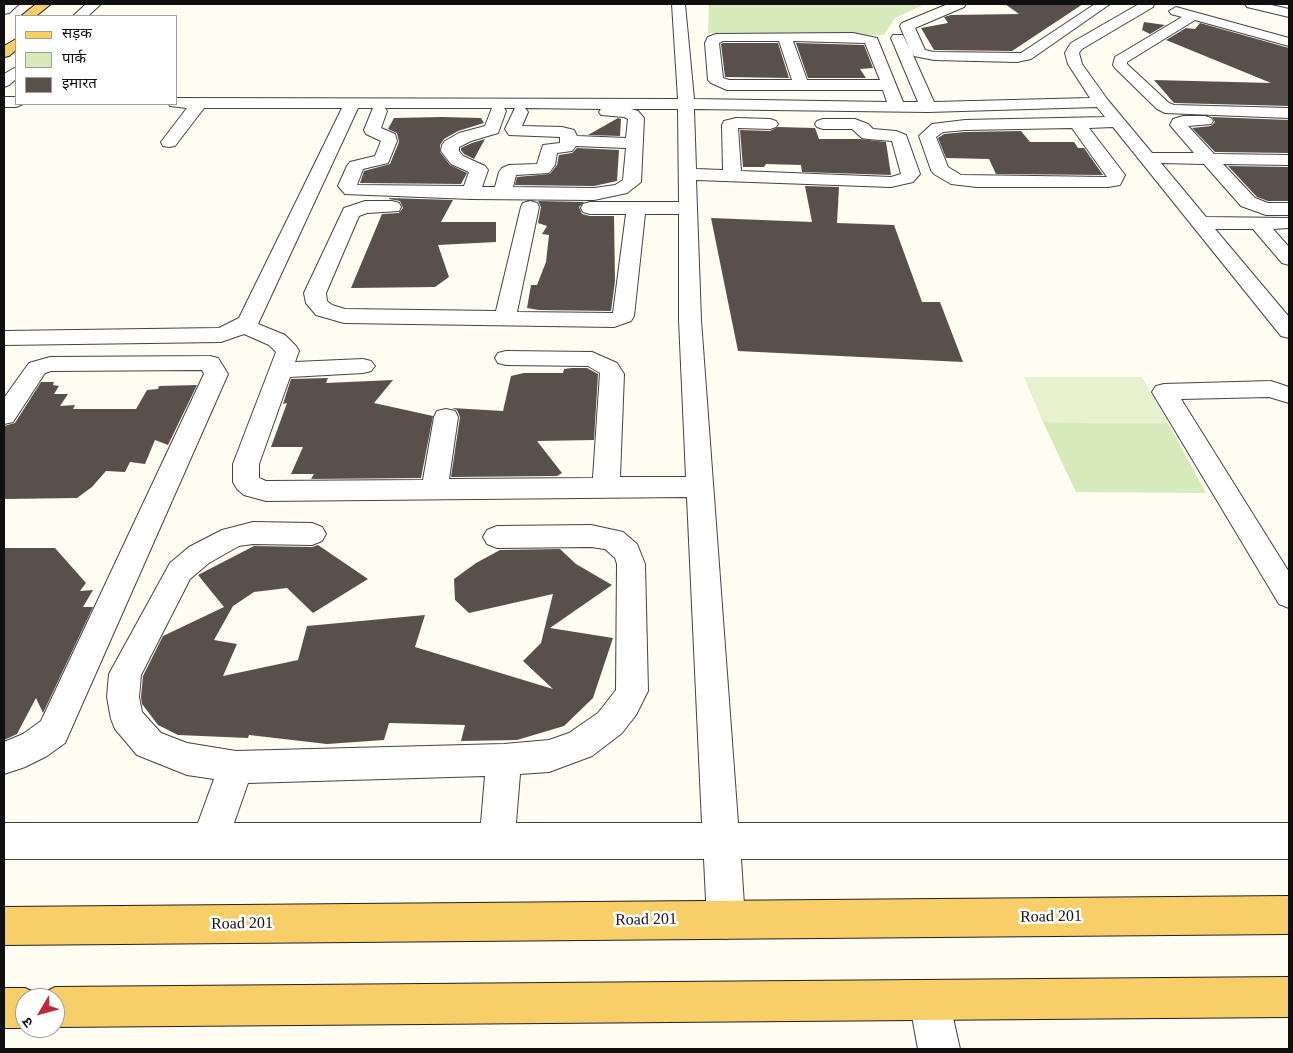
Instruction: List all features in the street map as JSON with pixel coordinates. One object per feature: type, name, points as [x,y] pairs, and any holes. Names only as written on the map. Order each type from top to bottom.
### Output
[{"type":"main road","points":[[32,15],[49,10]]},
{"type":"main road","points":[[4,53],[10,36]]},
{"type":"main road","name":"Road 201","points":[[4,926],[1289,915]]},
{"type":"main road","points":[[65,1007],[1289,997]]},
{"type":"street","points":[[4,10],[12,4]]},
{"type":"street","points":[[81,15],[94,4]]},
{"type":"street","points":[[678,4],[686,108],[690,320],[726,920]]},
{"type":"street","points":[[927,4],[896,18],[892,24],[928,107]]},
{"type":"street","points":[[958,4],[907,26],[918,53],[934,56],[1017,58],[1026,56],[1103,4]]},
{"type":"street","points":[[1289,42],[1148,4],[1076,46],[1072,54],[1075,64],[1102,102],[1289,330]]},
{"type":"street","points":[[1247,7],[1289,13]]},
{"type":"street","points":[[1247,7],[1289,23]]},
{"type":"street","points":[[1193,16],[1120,60],[1120,65],[1163,106],[1171,110],[1289,112]]},
{"type":"street","points":[[889,85],[735,86],[716,80],[713,40],[722,37],[863,38],[872,41],[889,85],[897,107]]},
{"type":"street","points":[[785,38],[801,85]]},
{"type":"street","points":[[4,83],[15,73]]},
{"type":"street","points":[[178,103],[350,107],[686,108],[928,107],[1102,102]]},
{"type":"street","points":[[169,142],[199,103]]},
{"type":"street","points":[[350,107],[379,111],[632,114],[686,108]]},
{"type":"street","points":[[4,338],[207,336],[221,335],[243,326],[248,322],[350,107]]},
{"type":"street","points":[[379,111],[372,130],[389,138],[389,141],[382,160],[356,166],[348,188],[356,191],[594,194],[620,189],[632,182],[636,118],[632,114]]},
{"type":"street","points":[[471,192],[480,170],[457,160],[450,151],[451,145],[464,137],[492,129],[498,111]]},
{"type":"street","points":[[502,193],[508,172],[543,169],[546,165],[549,149],[566,147],[569,141],[568,134],[562,132],[515,131],[520,112]]},
{"type":"street","points":[[1077,123],[1116,175],[1114,181],[986,182],[958,180],[940,170],[927,136],[938,128],[965,125],[1119,122]]},
{"type":"street","points":[[1289,122],[1179,122],[1178,125],[1248,202],[1266,209],[1289,209]]},
{"type":"street","points":[[732,175],[730,125],[736,123],[786,124]]},
{"type":"street","points":[[687,174],[890,182],[907,178],[912,174],[900,138],[896,136],[868,134],[855,124],[806,124]]},
{"type":"street","points":[[569,141],[634,143]]},
{"type":"street","points":[[1147,158],[1289,160]]},
{"type":"street","points":[[636,208],[623,316],[614,320],[344,316],[324,310],[317,303],[315,293],[352,212],[357,209],[365,207],[688,208]]},
{"type":"street","points":[[505,318],[530,207]]},
{"type":"street","points":[[1201,223],[1289,223]]},
{"type":"street","points":[[1258,223],[1289,259]]},
{"type":"street","points":[[243,326],[277,340],[288,351],[246,464],[246,482],[253,488],[266,491],[700,487]]},
{"type":"street","points":[[506,358],[592,359],[609,368],[612,374],[606,487]]},
{"type":"street","points":[[4,416],[37,368],[50,364],[210,363],[216,374],[53,732],[35,745],[14,756],[4,758]]},
{"type":"street","points":[[282,370],[363,366]]},
{"type":"street","points":[[1289,395],[1272,390],[1164,392],[1289,596]]},
{"type":"street","points":[[435,488],[446,417]]},
{"type":"street","points":[[312,534],[253,533],[232,537],[199,555],[180,571],[125,674],[123,697],[127,719],[149,744],[187,759],[236,767],[504,760],[549,756],[580,744],[610,723],[625,705],[632,691],[631,564],[627,552],[613,540],[591,536],[497,537]]},
{"type":"street","points":[[497,842],[504,760]]},
{"type":"street","points":[[210,841],[236,767]]},
{"type":"street","points":[[4,841],[1289,841]]},
{"type":"street","points":[[929,1000],[939,1049]]},
{"type":"green space","points":[[709,4],[925,4],[895,18],[884,35],[708,33]]},
{"type":"green space","points":[[1024,377],[1142,377],[1168,423],[1043,422]]},
{"type":"green space","points":[[1043,422],[1168,423],[1206,493],[1076,492]]},
{"type":"building","points":[[1005,4],[1083,4],[1012,51],[934,50],[921,28],[948,23],[944,17],[951,15],[1019,14]]},
{"type":"building","points":[[1144,22],[1165,25],[1150,34],[1142,30]]},
{"type":"building","points":[[1200,23],[1289,48],[1289,106],[1174,103],[1154,80],[1271,83],[1166,40],[1186,28],[1195,29]]},
{"type":"building","points":[[778,43],[789,78],[725,77],[721,44]]},
{"type":"building","points":[[796,43],[864,45],[873,68],[860,69],[866,78],[808,78]]},
{"type":"building","points":[[1212,117],[1289,120],[1289,153],[1215,152],[1192,128],[1211,126],[1215,122]]},
{"type":"building","points":[[394,118],[481,118],[484,123],[458,131],[444,139],[440,145],[440,152],[450,165],[467,173],[461,184],[360,183],[364,171],[390,164],[399,142],[397,133],[388,129]]},
{"type":"building","points":[[618,118],[621,119],[620,136],[588,135]]},
{"type":"building","points":[[778,127],[815,128],[819,139],[860,139],[886,142],[891,175],[802,172],[801,165],[766,164],[764,167],[743,167],[740,130],[770,131]]},
{"type":"building","points":[[1021,131],[1030,142],[1074,142],[1078,148],[1084,148],[1103,175],[996,174],[989,159],[946,158],[938,138],[944,134],[965,132]]},
{"type":"building","points":[[485,139],[474,159],[464,154],[461,150],[461,148]]},
{"type":"building","points":[[577,148],[619,150],[617,181],[594,186],[515,185],[517,177],[550,174],[557,165],[559,155],[572,153]]},
{"type":"building","points":[[1228,166],[1289,167],[1289,201],[1268,201],[1257,197]]},
{"type":"building","points":[[805,186],[839,187],[837,223],[894,225],[922,302],[940,302],[963,362],[738,351],[711,218],[812,222]]},
{"type":"building","points":[[389,198],[453,200],[441,222],[496,222],[496,242],[438,245],[449,277],[435,287],[351,288],[382,214],[399,213],[403,208],[400,201]]},
{"type":"building","points":[[538,201],[584,202],[579,207],[582,214],[614,216],[615,281],[611,311],[539,310],[527,308],[531,285],[537,285],[546,262],[549,235],[542,234],[547,226],[538,223],[541,207]]},
{"type":"building","points":[[587,368],[598,374],[594,440],[537,441],[562,473],[557,476],[451,477],[460,417],[457,410],[452,408],[503,411],[511,376],[524,373],[563,373],[564,369]]},
{"type":"building","points":[[328,378],[326,383],[393,380],[374,403],[433,416],[421,478],[311,479],[314,474],[291,474],[303,447],[271,447],[287,403],[283,404],[291,379]]},
{"type":"building","points":[[41,382],[54,382],[53,385],[59,386],[54,394],[68,394],[60,406],[75,405],[73,409],[136,409],[147,390],[158,389],[159,386],[197,385],[168,445],[155,440],[145,464],[130,462],[125,472],[106,471],[92,487],[77,498],[4,499],[4,426],[15,423]]},
{"type":"building","points":[[318,545],[368,579],[313,613],[287,588],[254,592],[233,606],[214,640],[237,644],[223,676],[298,660],[307,626],[425,615],[415,647],[553,689],[523,661],[541,643],[553,594],[469,613],[455,600],[454,579],[476,563],[500,550],[560,549],[576,564],[612,585],[550,628],[613,638],[593,698],[564,726],[517,740],[461,741],[465,725],[389,723],[384,740],[327,744],[249,735],[248,738],[178,735],[158,725],[142,704],[141,697],[143,676],[163,636],[224,607],[198,575],[254,546],[312,547]]},
{"type":"building","points":[[4,548],[55,548],[86,583],[80,591],[93,590],[83,607],[93,607],[43,713],[36,698],[17,734],[4,740]]}]
